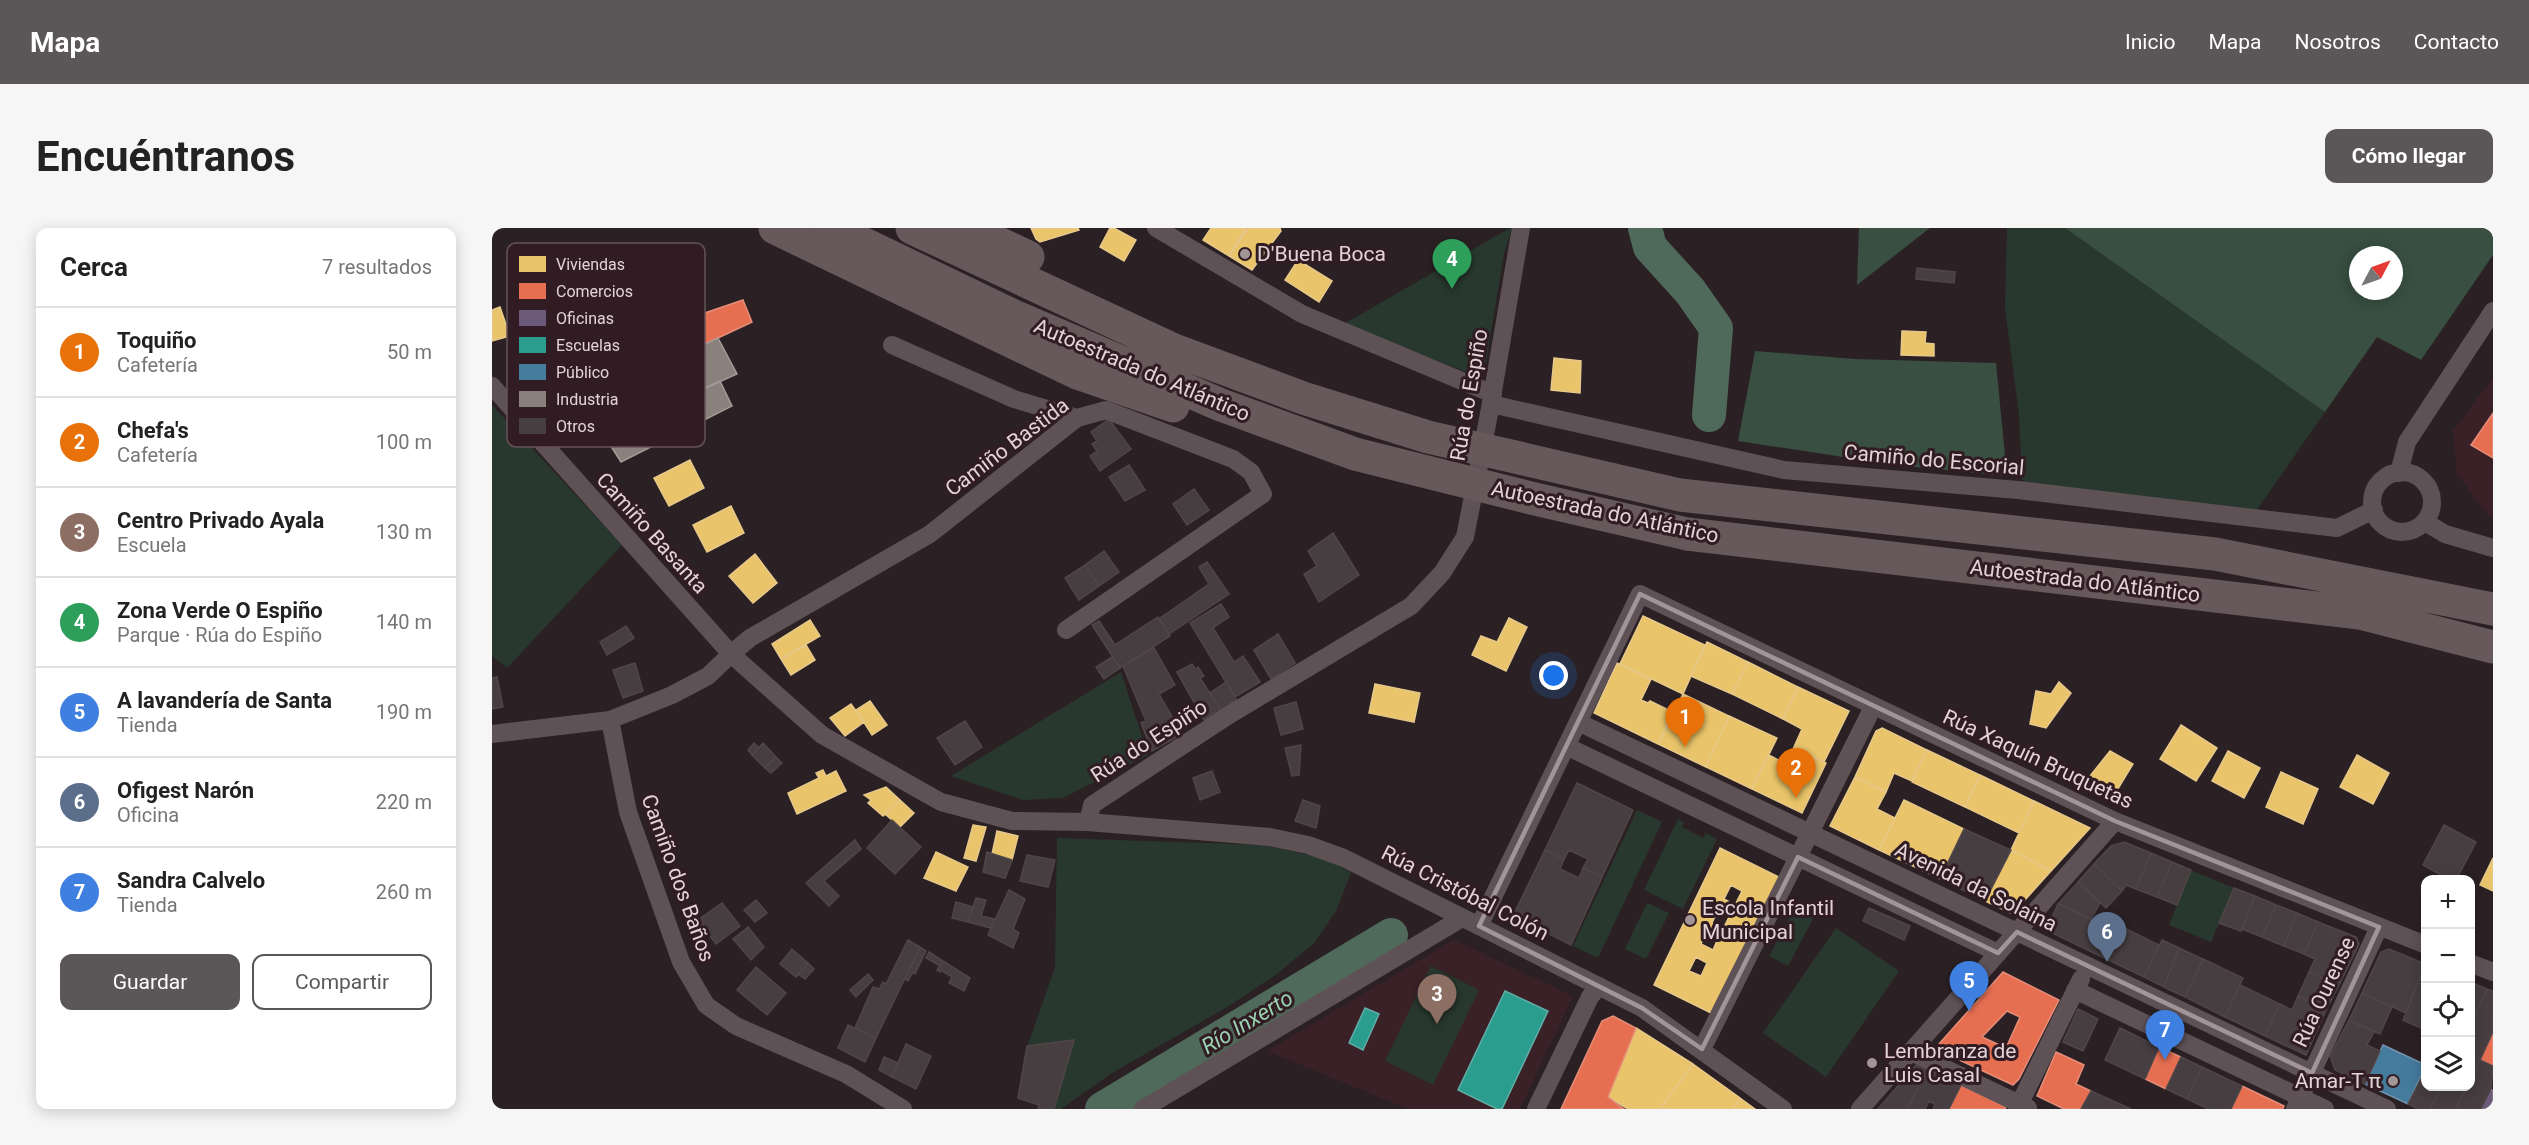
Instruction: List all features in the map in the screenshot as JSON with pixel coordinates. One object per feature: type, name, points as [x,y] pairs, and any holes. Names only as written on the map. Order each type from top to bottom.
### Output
[{"type":"highway","points":[[775,228],[1077,374],[1261,436],[1355,454]]},
{"type":"highway","name":"Autoestrada do Atlántico","points":[[831,228],[1016,317],[1221,405],[1355,454],[1687,534],[2360,613],[2493,647]]},
{"type":"highway","name":"Autoestrada do Atlántico","points":[[912,228],[1174,350],[1303,398],[1428,437],[1680,495],[2214,554],[2493,609]]},
{"type":"highway","points":[[967,228],[1186,334],[1381,408],[1428,437]]},
{"type":"street","name":"Camiño do Escorial","points":[[1156,228],[1302,314],[1491,404],[1784,470],[2019,490],[2337,528],[2374,510]]},
{"type":"street","points":[[1188,228],[1194,251]]},
{"type":"street","name":"Rúa do Espiño","points":[[1088,822],[1092,805],[1229,715],[1411,606],[1442,573],[1465,537],[1491,404],[1521,228]]},
{"type":"street","points":[[2399,473],[2407,441],[2493,310]]},
{"type":"street","points":[[892,345],[1014,399],[1077,418]]},
{"type":"street","name":"Camiño Basanta","points":[[492,386],[507,403]]},
{"type":"street","name":"Camiño Bastida","points":[[731,654],[750,638],[930,534],[1077,418],[1106,410],[1233,459],[1251,472],[1263,494],[1066,630]]},
{"type":"street","name":"Camiño Basanta","points":[[546,447],[731,654]]},
{"type":"street","points":[[2399,473],[2414,474],[2425,482],[2430,491],[2431,511],[2425,522],[2405,532],[2395,531],[2382,525],[2372,504],[2376,487],[2383,479],[2399,473]]},
{"type":"street","points":[[2425,522],[2445,534],[2493,548]]},
{"type":"street","name":"Rúa Xaquín Bruquetas","points":[[1578,722],[1640,594],[2115,821],[2421,943]]},
{"type":"street","points":[[492,734],[610,720],[672,695],[708,676],[731,654],[822,735],[941,802],[1012,821],[1088,822]]},
{"type":"street","points":[[1702,1049],[1873,707]]},
{"type":"street","name":"Camiño dos Baños","points":[[610,720],[628,812],[681,962],[706,1005],[736,1026],[846,1074],[903,1109]]},
{"type":"street","points":[[1479,926],[1578,722]]},
{"type":"street","name":"Avenida da Solaina","points":[[1578,722],[2387,1109]]},
{"type":"street","points":[[1566,746],[1998,953]]},
{"type":"street","points":[[1860,1109],[2115,821]]},
{"type":"street","name":"Rúa Cristóbal Colón","points":[[1088,822],[1270,837],[1308,845],[1344,858],[1642,1008],[1783,1109]]},
{"type":"street","points":[[1143,1109],[1462,918]]},
{"type":"street","name":"Rúa Ourense","points":[[2298,1103],[2379,927]]},
{"type":"street","points":[[2475,965],[2493,972]]},
{"type":"street","points":[[1911,1052],[2022,1107],[2087,966]]},
{"type":"street","points":[[1536,1109],[1590,997],[1599,986]]},
{"type":"street","points":[[2075,990],[2298,1103],[2325,1109]]},
{"type":"highlighted area","points":[[1640,594],[2115,821],[2379,927],[2312,1073],[2017,932],[1998,953],[1798,857],[1702,1049],[1642,1008],[1479,926]]},
{"type":"shaded area","points":[[2493,378],[2493,516],[2488,515],[2457,474],[2453,431]]},
{"type":"shaded area","points":[[1454,940],[1573,996],[1520,1109],[1408,1109],[1267,1051]]},
{"type":"green space","points":[[1512,228],[1504,254],[1486,362],[1478,370],[1469,373],[1344,324]]},
{"type":"green space","points":[[1859,228],[1930,228],[1857,285]]},
{"type":"green space","points":[[2007,228],[2065,228],[2325,412],[2256,511],[2027,484],[2022,479],[2019,414],[2005,308]]},
{"type":"green space","points":[[2065,228],[2493,228],[2493,255],[2421,360],[2377,337],[2325,412]]},
{"type":"green space","points":[[1755,351],[1855,359],[1996,363],[2007,476],[1895,465],[1738,441]]},
{"type":"green space","points":[[492,405],[507,421],[507,447],[531,447],[622,545],[507,668],[492,656]]},
{"type":"green space","points":[[1121,672],[1148,755],[1063,798],[1023,800],[951,776]]},
{"type":"green space","points":[[1637,810],[1662,822],[1598,958],[1573,946]]},
{"type":"green space","points":[[1678,819],[1684,822],[1682,827],[1703,838],[1706,833],[1717,839],[1683,909],[1644,890]]},
{"type":"green space","points":[[1057,838],[1265,845],[1330,860],[1351,873],[1336,911],[1314,943],[1277,974],[1229,1006],[1112,1073],[1061,1109],[1054,1109],[1074,1041],[1028,1045],[1055,967]]},
{"type":"green space","points":[[2191,870],[2234,888],[2211,942],[2169,925]]},
{"type":"green space","points":[[1647,903],[1669,913],[1646,959],[1625,949]]},
{"type":"green space","points":[[1796,905],[1815,915],[1788,966],[1769,956]]},
{"type":"green space","points":[[1836,928],[1899,971],[1826,1077],[1763,1033]]},
{"type":"green space","points":[[1431,966],[1479,990],[1433,1085],[1385,1061]]},
{"type":"building: Viviendas","points":[[1031,228],[1078,228],[1079,230],[1040,242]]},
{"type":"building: Viviendas","points":[[1110,228],[1136,240],[1124,261],[1100,247]]},
{"type":"building: Viviendas","points":[[1211,228],[1246,228],[1229,256],[1203,240]]},
{"type":"building: Viviendas","points":[[1248,228],[1280,228],[1281,231],[1252,270],[1229,256]]},
{"type":"building: Viviendas","points":[[1298,260],[1332,281],[1319,302],[1285,280]]},
{"type":"building: Viviendas","points":[[500,307],[507,327],[507,337],[492,341],[492,310]]},
{"type":"building: Viviendas","points":[[1902,331],[1926,332],[1925,343],[1934,344],[1934,356],[1901,355]]},
{"type":"building: Viviendas","points":[[1554,358],[1581,361],[1580,393],[1551,390]]},
{"type":"building: Viviendas","points":[[690,460],[704,488],[669,506],[654,478]]},
{"type":"building: Viviendas","points":[[731,506],[744,533],[707,552],[693,525]]},
{"type":"building: Viviendas","points":[[755,554],[777,583],[753,603],[729,576]]},
{"type":"building: Viviendas","points":[[1643,616],[1705,645],[1683,694],[1620,664]]},
{"type":"building: Viviendas","points":[[1509,618],[1527,627],[1506,671],[1472,655],[1481,636],[1497,642]]},
{"type":"building: Viviendas","points":[[810,620],[820,636],[781,659],[772,644]]},
{"type":"building: Viviendas","points":[[1707,642],[1748,662],[1732,694],[1691,676]]},
{"type":"building: Viviendas","points":[[806,645],[815,660],[791,675],[781,659]]},
{"type":"building: Viviendas","points":[[1748,662],[1798,687],[1783,719],[1732,694]]},
{"type":"building: Viviendas","points":[[1617,663],[1651,679],[1641,700],[1648,703],[1650,701],[1673,712],[1658,744],[1594,713]]},
{"type":"building: Viviendas","points":[[2059,682],[2071,693],[2046,728],[2030,724],[2036,691],[2051,694]]},
{"type":"building: Viviendas","points":[[1375,684],[1420,693],[1414,722],[1369,713]]},
{"type":"building: Viviendas","points":[[1798,687],[1849,711],[1824,762],[1794,747],[1802,729],[1783,719]]},
{"type":"building: Viviendas","points":[[1683,694],[1729,716],[1706,767],[1658,744]]},
{"type":"building: Viviendas","points":[[870,701],[887,725],[872,735],[856,710]]},
{"type":"building: Viviendas","points":[[851,704],[864,722],[845,736],[830,718]]},
{"type":"building: Viviendas","points":[[1729,716],[1777,738],[1752,789],[1706,767]]},
{"type":"building: Viviendas","points":[[2181,725],[2217,748],[2196,781],[2160,759]]},
{"type":"building: Viviendas","points":[[1882,728],[1927,750],[1912,781],[1894,773],[1886,792],[1855,777],[1876,731]]},
{"type":"building: Viviendas","points":[[1794,747],[1826,763],[1802,813],[1752,789],[1769,755],[1786,764]]},
{"type":"building: Viviendas","points":[[1927,750],[1980,775],[1965,807],[1912,782]]},
{"type":"building: Viviendas","points":[[2110,751],[2133,764],[2116,792],[2090,776]]},
{"type":"building: Viviendas","points":[[2228,751],[2260,768],[2244,798],[2212,781]]},
{"type":"building: Viviendas","points":[[2357,755],[2389,773],[2373,804],[2340,787]]},
{"type":"building: Viviendas","points":[[823,770],[826,776],[836,771],[846,791],[797,814],[788,793],[819,778],[816,773]]},
{"type":"building: Viviendas","points":[[2281,772],[2318,789],[2303,824],[2266,807]]},
{"type":"building: Viviendas","points":[[1980,775],[2034,801],[2019,833],[1965,807]]},
{"type":"building: Viviendas","points":[[1855,777],[1886,792],[1877,809],[1895,818],[1879,850],[1830,826]]},
{"type":"building: Viviendas","points":[[886,787],[900,800],[883,816],[868,803],[871,800],[864,795]]},
{"type":"building: Viviendas","points":[[900,800],[914,813],[900,827],[885,814]]},
{"type":"building: Viviendas","points":[[1904,800],[1964,829],[1940,879],[1879,850]]},
{"type":"building: Viviendas","points":[[2034,801],[2090,828],[2051,871],[2011,850]]},
{"type":"building: Viviendas","points":[[973,825],[986,827],[976,861],[964,858]]},
{"type":"building: Viviendas","points":[[997,831],[1018,836],[1012,860],[992,854]]},
{"type":"building: Viviendas","points":[[1720,848],[1779,877],[1713,1014],[1654,985]],"holes":[[[1731,885],[1742,891],[1735,905],[1724,899]],[[1718,910],[1730,915],[1723,929],[1712,923]],[[1708,930],[1719,936],[1713,950],[1701,944]],[[1696,957],[1707,963],[1701,976],[1689,971]]]},
{"type":"building: Viviendas","points":[[2011,850],[2051,871],[2015,911],[2010,913],[1985,901]]},
{"type":"building: Viviendas","points":[[936,852],[968,867],[956,891],[924,878]]},
{"type":"building: Viviendas","points":[[2493,858],[2493,891],[2480,885]]},
{"type":"building: Viviendas","points":[[1636,1028],[1693,1064],[1660,1109],[1628,1109],[1608,1097]]},
{"type":"building: Viviendas","points":[[1693,1064],[1740,1098],[1733,1109],[1660,1109]]},
{"type":"building: Viviendas","points":[[1740,1098],[1755,1109],[1733,1109]]},
{"type":"building: Comercios","points":[[743,300],[752,322],[705,344],[705,313]]},
{"type":"building: Comercios","points":[[2493,413],[2493,458],[2471,445]]},
{"type":"building: Comercios","points":[[2003,972],[2059,1000],[2019,1079],[2013,1085],[1940,1051],[1939,1044]],"holes":[[[2007,1011],[2020,1017],[2006,1048],[1982,1037]]]},
{"type":"building: Comercios","points":[[1613,1016],[1636,1028],[1608,1097],[1624,1109],[1561,1109],[1602,1021]]},
{"type":"building: Comercios","points":[[2493,1032],[2493,1066],[2480,1060]]},
{"type":"building: Comercios","points":[[2159,1047],[2181,1057],[2166,1089],[2145,1079]]},
{"type":"building: Comercios","points":[[2056,1052],[2084,1065],[2076,1084],[2091,1091],[2081,1109],[2064,1109],[2037,1096]]},
{"type":"building: Comercios","points":[[1961,1085],[2006,1107],[2005,1109],[1949,1109]]},
{"type":"building: Comercios","points":[[2242,1086],[2284,1106],[2283,1109],[2231,1109]]},
{"type":"building: Oficinas","points":[[2491,1089],[2493,1109],[2481,1109]]},
{"type":"building: Escuelas","points":[[1505,991],[1548,1011],[1502,1109],[1497,1109],[1458,1090]]},
{"type":"building: Escuelas","points":[[1365,1008],[1379,1014],[1363,1050],[1349,1043]]},
{"type":"building: Público","points":[[2383,1045],[2421,1063],[2421,1076],[2408,1104],[2365,1084]]},
{"type":"building: Industria","points":[[718,338],[737,374],[705,389],[705,344]]},
{"type":"building: Industria","points":[[720,381],[732,406],[705,420],[705,388]]},
{"type":"building: Industria","points":[[612,447],[651,447],[621,462]]},
{"type":"building: Otros","points":[[1917,268],[1955,272],[1954,283],[1916,279]]},
{"type":"building: Otros","points":[[1109,419],[1131,449],[1100,471],[1090,456],[1097,451],[1092,444],[1097,441],[1091,432]]},
{"type":"building: Otros","points":[[1129,465],[1145,490],[1125,501],[1109,477]]},
{"type":"building: Otros","points":[[1194,489],[1209,510],[1187,525],[1173,504]]},
{"type":"building: Otros","points":[[1333,533],[1359,575],[1319,602],[1304,574],[1317,566],[1308,551]]},
{"type":"building: Otros","points":[[1104,551],[1119,572],[1099,586],[1085,565]]},
{"type":"building: Otros","points":[[1207,562],[1229,594],[1169,634],[1159,619],[1209,584],[1199,567]]},
{"type":"building: Otros","points":[[1085,565],[1099,586],[1079,600],[1065,578]]},
{"type":"building: Otros","points":[[1221,604],[1229,617],[1213,628],[1234,662],[1243,656],[1260,682],[1235,697],[1190,623]]},
{"type":"building: Otros","points":[[1158,617],[1170,636],[1120,668],[1092,625],[1099,621],[1115,645]]},
{"type":"building: Otros","points":[[626,626],[634,638],[607,655],[600,642]]},
{"type":"building: Otros","points":[[1278,634],[1295,663],[1271,679],[1254,650]]},
{"type":"building: Otros","points":[[1154,648],[1175,685],[1159,694],[1182,734],[1152,751],[1141,723],[1146,721],[1123,666]]},
{"type":"building: Otros","points":[[1112,657],[1120,668],[1104,679],[1096,667]]},
{"type":"building: Otros","points":[[635,663],[643,691],[623,698],[613,670]]},
{"type":"building: Otros","points":[[1192,664],[1195,669],[1198,667],[1204,676],[1200,678],[1221,710],[1204,720],[1177,672]]},
{"type":"building: Otros","points":[[497,677],[503,707],[492,709],[492,678]]},
{"type":"building: Otros","points":[[1226,682],[1237,700],[1221,710],[1210,693]]},
{"type":"building: Otros","points":[[1296,702],[1303,729],[1281,735],[1274,708]]},
{"type":"building: Otros","points":[[965,721],[982,747],[955,765],[937,738]]},
{"type":"building: Otros","points":[[754,743],[759,748],[752,755],[748,750]]},
{"type":"building: Otros","points":[[763,743],[776,757],[765,768],[752,755]]},
{"type":"building: Otros","points":[[1301,745],[1299,775],[1292,776],[1285,748]]},
{"type":"building: Otros","points":[[776,757],[782,763],[771,773],[765,768]]},
{"type":"building: Otros","points":[[1212,771],[1220,792],[1200,800],[1193,778]]},
{"type":"building: Otros","points":[[1577,783],[1633,810],[1602,877],[1583,868],[1588,859],[1569,850],[1564,859],[1545,850]]},
{"type":"building: Otros","points":[[1303,800],[1320,806],[1316,828],[1295,821]]},
{"type":"building: Otros","points":[[892,820],[921,847],[895,874],[867,848]]},
{"type":"building: Otros","points":[[2444,825],[2476,842],[2459,875],[2441,875],[2423,865]]},
{"type":"building: Otros","points":[[1964,829],[2011,850],[1985,901],[1940,879]]},
{"type":"building: Otros","points":[[855,840],[861,849],[824,881],[839,896],[829,906],[806,883]]},
{"type":"building: Otros","points":[[2124,842],[2151,853],[2136,889],[2126,885],[2122,891],[2094,864],[2111,846]]},
{"type":"building: Otros","points":[[1545,850],[1564,859],[1560,869],[1579,878],[1583,868],[1602,877],[1571,945],[1513,916]]},
{"type":"building: Otros","points":[[987,852],[1012,860],[1005,878],[983,872]]},
{"type":"building: Otros","points":[[2151,853],[2172,862],[2157,897],[2136,889]]},
{"type":"building: Otros","points":[[1027,855],[1055,860],[1048,887],[1020,881]]},
{"type":"building: Otros","points":[[2172,862],[2191,870],[2177,905],[2157,897]]},
{"type":"building: Otros","points":[[2094,864],[2122,891],[2106,908],[2078,882]]},
{"type":"building: Otros","points":[[2078,882],[2100,903],[2091,919],[2058,904]]},
{"type":"building: Otros","points":[[2234,888],[2255,896],[2241,931],[2219,923]]},
{"type":"building: Otros","points":[[1009,890],[1025,899],[1013,929],[1019,933],[1013,948],[988,935]]},
{"type":"building: Otros","points":[[2255,896],[2276,905],[2262,937],[2242,929]]},
{"type":"building: Otros","points":[[976,898],[986,900],[981,916],[995,919],[991,928],[968,922]]},
{"type":"building: Otros","points":[[756,900],[767,913],[755,922],[744,910]]},
{"type":"building: Otros","points":[[956,902],[973,907],[968,922],[952,918]]},
{"type":"building: Otros","points":[[722,903],[740,926],[716,944],[698,920]]},
{"type":"building: Otros","points":[[2058,904],[2116,931],[2102,957],[2046,930]]},
{"type":"building: Otros","points":[[2276,905],[2297,913],[2284,946],[2262,937]]},
{"type":"building: Otros","points":[[1869,908],[1910,926],[1904,940],[1863,921]]},
{"type":"building: Otros","points":[[2297,913],[2318,922],[2304,954],[2284,946]]},
{"type":"building: Otros","points":[[2318,922],[2356,937],[2359,944],[2339,985],[2309,972],[2315,959],[2304,954]]},
{"type":"building: Otros","points":[[2118,925],[2159,945],[2144,977],[2102,957]]},
{"type":"building: Otros","points":[[748,927],[764,947],[751,960],[733,939]]},
{"type":"building: Otros","points":[[908,940],[920,947],[876,1038],[855,1028],[873,987],[879,989],[883,982],[886,984]]},
{"type":"building: Otros","points":[[2162,940],[2179,948],[2164,987],[2144,977]]},
{"type":"building: Otros","points":[[920,947],[926,951],[915,974],[913,972],[908,981],[905,979]]},
{"type":"building: Otros","points":[[2179,948],[2203,959],[2185,997],[2164,987]]},
{"type":"building: Otros","points":[[792,949],[808,963],[796,977],[780,964]]},
{"type":"building: Otros","points":[[2389,949],[2421,962],[2421,974],[2406,1013],[2362,993],[2381,952]]},
{"type":"building: Otros","points":[[929,952],[943,961],[940,966],[926,958]]},
{"type":"building: Otros","points":[[2203,959],[2243,978],[2225,1017],[2185,997]]},
{"type":"building: Otros","points":[[943,961],[970,978],[964,991],[949,983],[952,977],[937,970]]},
{"type":"building: Otros","points":[[808,963],[814,969],[805,979],[798,974]]},
{"type":"building: Otros","points":[[756,967],[786,993],[767,1015],[737,990]]},
{"type":"building: Otros","points":[[2309,972],[2339,985],[2327,1008],[2298,996]]},
{"type":"building: Otros","points":[[868,974],[873,980],[856,997],[850,990]]},
{"type":"building: Otros","points":[[2421,974],[2421,1028],[2403,1020]]},
{"type":"building: Otros","points":[[2475,984],[2487,989],[2475,1015]]},
{"type":"building: Otros","points":[[2240,985],[2280,1004],[2265,1036],[2225,1017]]},
{"type":"building: Otros","points":[[2487,989],[2493,991],[2493,1032],[2480,1060],[2475,1058],[2475,1015]]},
{"type":"building: Otros","points":[[2362,993],[2392,1007],[2380,1034],[2349,1020]]},
{"type":"building: Otros","points":[[2298,996],[2327,1008],[2306,1055],[2265,1036],[2280,1004],[2292,1010]]},
{"type":"building: Otros","points":[[2078,1009],[2098,1019],[2083,1051],[2063,1042]]},
{"type":"building: Otros","points":[[2349,1020],[2374,1032],[2367,1045],[2380,1051],[2365,1084],[2335,1070],[2330,1056]]},
{"type":"building: Otros","points":[[848,1025],[876,1038],[865,1062],[838,1048]]},
{"type":"building: Otros","points":[[2120,1028],[2159,1047],[2145,1079],[2105,1060]]},
{"type":"building: Otros","points":[[1074,1040],[1054,1109],[1038,1109],[1039,1105],[1018,1098],[1027,1046]]},
{"type":"building: Otros","points":[[906,1044],[931,1056],[916,1089],[892,1077]]},
{"type":"building: Otros","points":[[884,1057],[898,1063],[892,1077],[879,1070]]},
{"type":"building: Otros","points":[[2181,1057],[2202,1067],[2187,1099],[2166,1089]]},
{"type":"building: Otros","points":[[2475,1058],[2480,1060],[2475,1070]]},
{"type":"building: Otros","points":[[2480,1060],[2493,1066],[2491,1089],[2481,1109],[2456,1109],[2465,1091],[2475,1091],[2475,1070]]},
{"type":"building: Otros","points":[[1917,1064],[1928,1069],[1907,1109],[1878,1109]]},
{"type":"building: Otros","points":[[2202,1067],[2242,1086],[2231,1109],[2208,1109],[2187,1099]]},
{"type":"building: Otros","points":[[1928,1069],[1961,1085],[1949,1109],[1933,1109],[1935,1104],[1929,1101],[1925,1109],[1907,1109]]},
{"type":"building: Otros","points":[[2421,1079],[2421,1091],[2439,1091],[2430,1109],[2418,1109],[2408,1104]]},
{"type":"building: Otros","points":[[2091,1091],[2131,1109],[2081,1109]]},
{"type":"building: Otros","points":[[2439,1091],[2465,1091],[2456,1109],[2430,1109]]},
{"type":"waterway","name":"Río Inxerto","points":[[1645,228],[1650,247],[1690,291],[1716,328],[1709,415]]},
{"type":"waterway","name":"Río Inxerto","points":[[1102,1109],[1391,935]]},
{"type":"place","name":"D'Buena Boca","points":[[1245,254]]},
{"type":"place","name":"Zona Verde O Espiño","points":[[1452,289]]},
{"type":"place","name":"Toquiño","points":[[1685,747]]},
{"type":"place","name":"Chefa's","points":[[1796,798]]},
{"type":"place","name":"Escola Infantil Municipal","points":[[1690,920]]},
{"type":"place","name":"Ofigest Narón","points":[[2107,962]]},
{"type":"place","name":"A lavandería de Santa","points":[[1969,1011]]},
{"type":"place","name":"Centro Privado Ayala","points":[[1437,1024]]},
{"type":"place","name":"Sandra Calvelo","points":[[2165,1060]]},
{"type":"place","name":"Lembranza de Luis Casal","points":[[1872,1063]]},
{"type":"place","name":"Amar-T π","points":[[2393,1081]]}]
